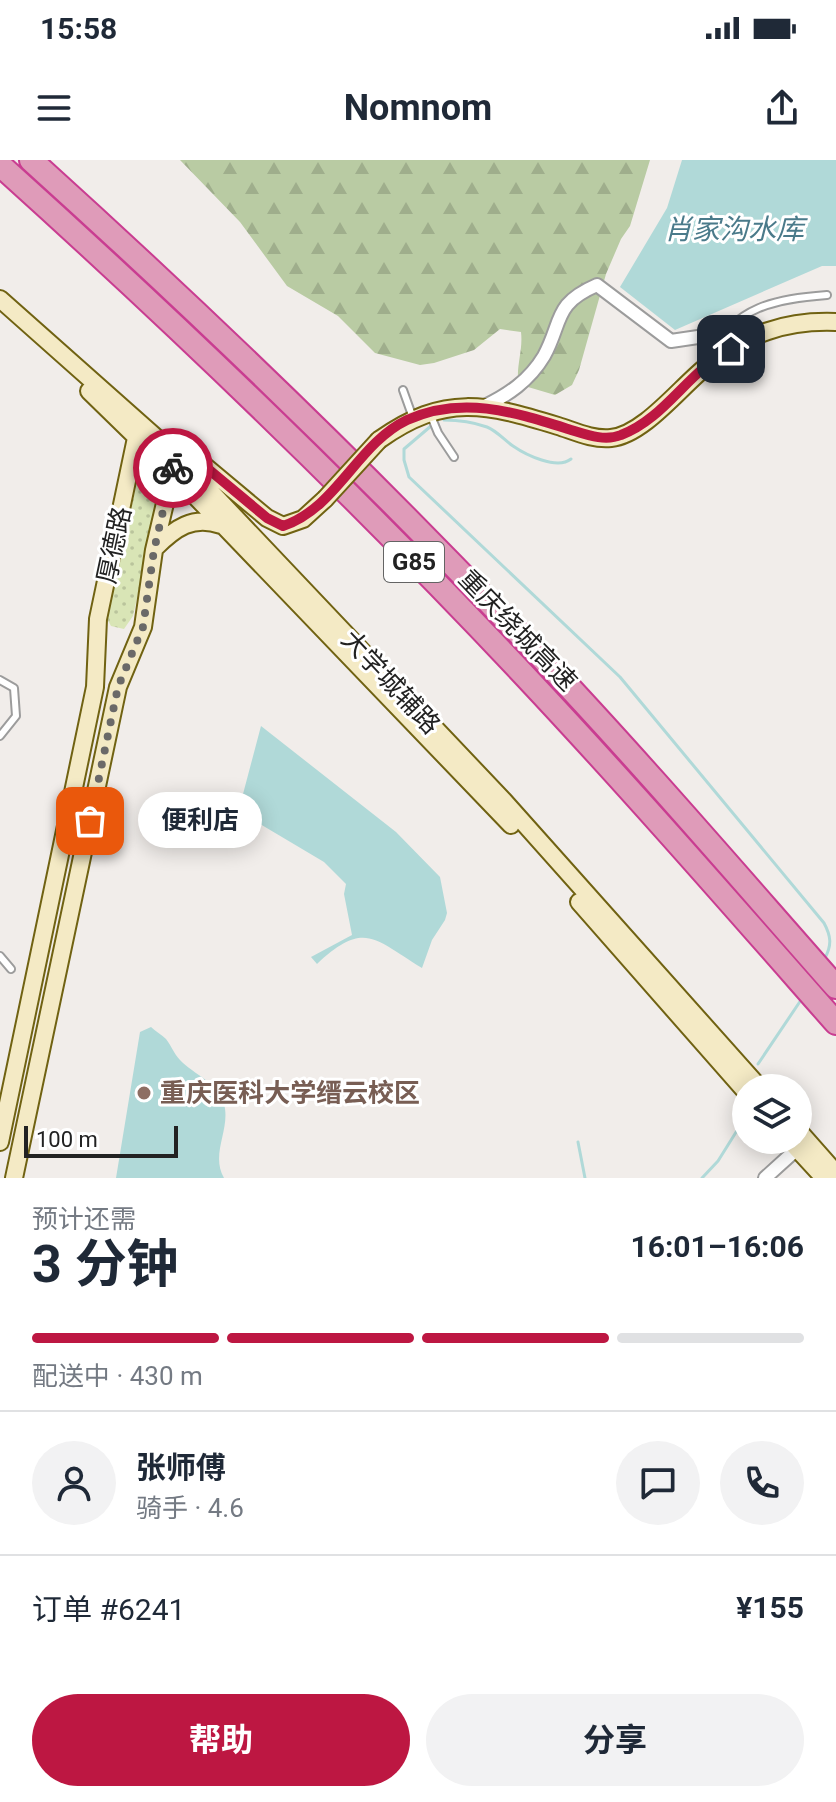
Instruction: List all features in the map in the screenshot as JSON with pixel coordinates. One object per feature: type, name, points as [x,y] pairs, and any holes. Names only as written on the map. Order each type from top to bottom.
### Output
[{"type":"highway","name":"重庆绕城高速","points":[[31,160],[145,264],[409,520],[544,659],[825,974]]},
{"type":"highway","name":"重庆绕城高速","points":[[0,165],[130,282],[391,537],[534,687],[836,1023]]},
{"type":"street","points":[[483,407],[508,395],[528,377],[545,355],[564,306],[581,292],[597,285],[671,341],[698,337]]},
{"type":"street","name":"大学城辅路","points":[[0,299],[175,464],[504,801],[748,1074]]},
{"type":"street","points":[[0,309],[45,347],[136,438],[175,464],[201,463],[267,518],[283,526],[303,519],[379,440],[413,418],[429,412],[456,406],[483,407],[610,438],[623,435],[672,401],[705,367],[731,349],[776,327],[808,321],[836,322]]},
{"type":"street","name":"厚德路","points":[[0,1142],[95,687],[98,619],[136,438]]},
{"type":"street","name":"大学城辅路","points":[[175,464],[224,526],[526,841],[732,1076]]},
{"type":"street","name":"厚德路","points":[[14,1178],[118,687],[143,627],[154,550],[175,464]]},
{"type":"street","points":[[154,550],[169,534],[191,521],[209,521],[224,526]]},
{"type":"street","points":[[812,1146],[836,1173]]},
{"type":"street","points":[[765,1178],[785,1154]]},
{"type":"street","points":[[802,1154],[824,1178]]},
{"type":"lane","points":[[705,367],[720,337],[743,314],[788,298],[827,295]]},
{"type":"lane","points":[[403,390],[413,418]]},
{"type":"lane","points":[[429,412],[454,457]]},
{"type":"lane","points":[[0,680],[14,688],[16,716],[0,736]]},
{"type":"lane","points":[[0,956],[11,969]]},
{"type":"green space","points":[[180,160],[650,160],[630,226],[606,274],[579,370],[572,385],[555,395],[528,387],[518,380],[521,332],[500,329],[474,350],[434,363],[420,365],[375,353],[338,316],[287,286],[240,222]]},
{"type":"green space","points":[[145,467],[157,471],[162,484],[133,616],[124,629],[111,626],[106,617],[139,474]]},
{"type":"water","name":"肖家沟水库","points":[[682,160],[836,160],[836,266],[822,266],[675,330],[620,287],[667,208]]},
{"type":"water","points":[[261,726],[396,832],[440,877],[447,913],[432,940],[422,968],[370,939],[359,938],[347,942],[317,964],[311,957],[352,935],[344,894],[346,884],[324,862],[255,821],[246,811],[243,794]]},
{"type":"water","points":[[151,1027],[166,1039],[180,1060],[211,1084],[221,1096],[225,1123],[219,1160],[224,1178],[116,1178],[140,1032]]},
{"type":"waterway","points":[[444,420],[487,427],[519,450],[542,460],[558,463],[571,459]]},
{"type":"waterway","points":[[431,426],[404,449],[409,477],[620,677],[824,923],[830,940],[825,958]]},
{"type":"waterway","points":[[758,1064],[801,1000]]},
{"type":"waterway","points":[[702,1178],[718,1161],[732,1139]]},
{"type":"waterway","points":[[578,1142],[585,1178]]},
{"type":"way so far","points":[[90,821],[118,687],[143,627],[154,550],[173,468]]},
{"type":"place","name":"便利店","points":[[90,821]]},
{"type":"place","name":"重庆医科大学缙云校区","points":[[144,1093]]},
{"type":"route","points":[[173,468],[178,457],[201,463],[267,518],[283,526],[303,519],[379,440],[405,421],[456,406],[483,407],[610,438],[623,435],[672,401],[705,367],[731,349]]}]
